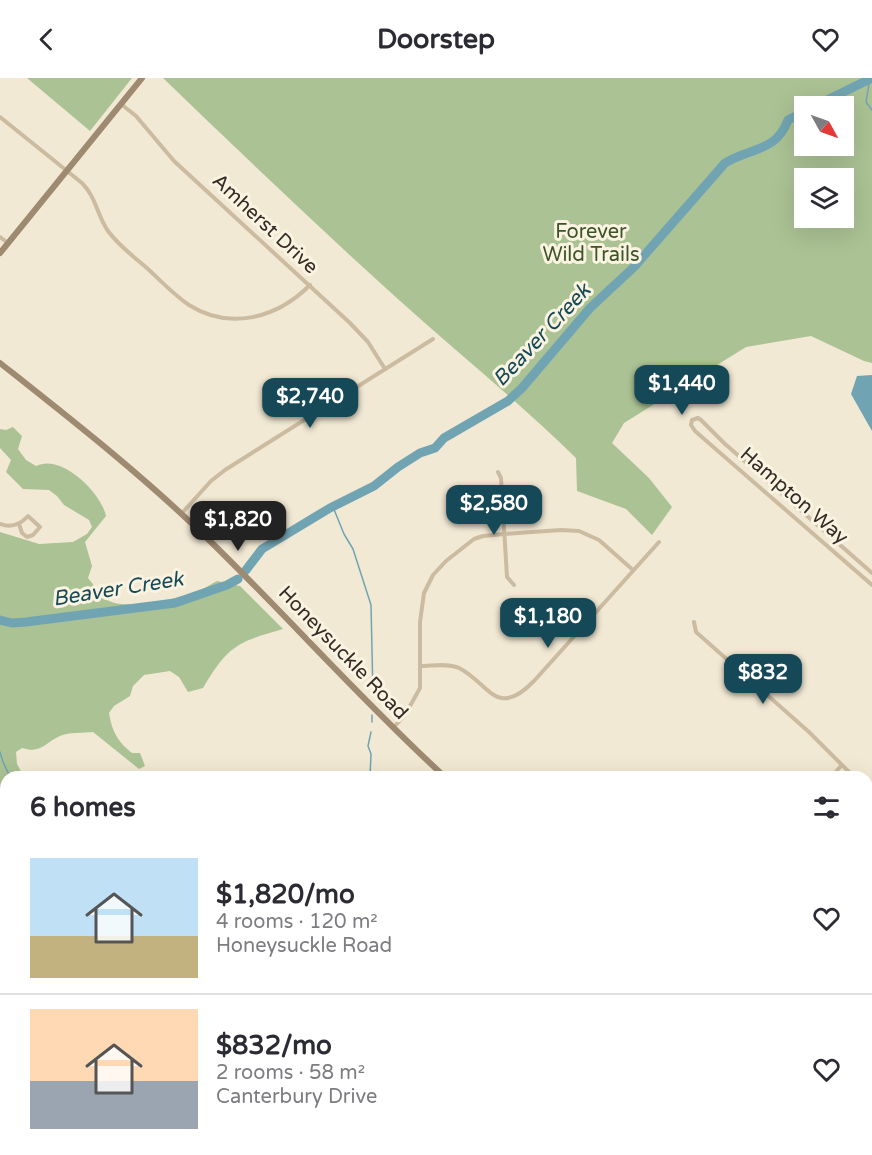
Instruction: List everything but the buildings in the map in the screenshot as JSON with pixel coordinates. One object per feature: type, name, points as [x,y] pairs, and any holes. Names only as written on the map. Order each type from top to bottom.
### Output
[{"type":"main road","points":[[0,253],[142,78]]},
{"type":"main road","name":"Honeysuckle Road","points":[[0,363],[122,462],[181,514],[439,771]]},
{"type":"street","name":"Amherst Drive","points":[[121,104],[136,116],[174,161],[359,332],[385,369]]},
{"type":"street","points":[[0,117],[68,170],[88,189],[105,227],[114,238],[179,298],[205,313],[237,319],[264,315],[283,307],[310,285]]},
{"type":"street","points":[[0,237],[8,243]]},
{"type":"street","points":[[181,514],[211,481],[225,470],[433,339]]},
{"type":"street","name":"Hampton Way","points":[[872,573],[724,443],[701,420],[698,418],[692,420],[691,425],[695,432],[872,585]]},
{"type":"street","points":[[498,472],[501,478],[507,577],[514,585]]},
{"type":"street","points":[[0,524],[8,527],[19,524],[28,516],[40,526],[33,536],[27,537],[22,534],[19,524]]},
{"type":"street","points":[[393,728],[405,715],[417,694],[421,680],[421,607],[424,594],[434,575],[446,561],[474,539],[483,536],[561,530],[586,533],[599,540],[633,570]]},
{"type":"street","points":[[421,666],[454,667],[465,672],[487,692],[498,697],[506,698],[520,693],[534,681],[659,542]]},
{"type":"street","points":[[694,622],[696,632],[809,732],[847,771]]},
{"type":"street","points":[[836,771],[841,766]]},
{"type":"green space","points":[[27,78],[132,78],[90,131]]},
{"type":"green space","name":"Forever Wild Trails","points":[[163,78],[872,78],[872,363],[811,336],[746,347],[624,423],[612,443],[649,478],[672,507],[652,535],[626,509],[577,491],[576,458],[280,190]]},
{"type":"green space","points":[[13,427],[22,436],[18,449],[26,460],[36,466],[46,463],[68,470],[88,486],[103,506],[106,516],[85,542],[92,566],[88,578],[106,599],[114,603],[125,604],[151,603],[197,592],[217,581],[240,586],[283,629],[244,642],[235,648],[227,654],[203,688],[188,692],[179,677],[170,671],[144,675],[133,686],[130,696],[114,706],[109,713],[114,730],[122,744],[132,753],[140,753],[145,766],[139,769],[93,732],[64,735],[39,749],[22,748],[16,752],[17,764],[21,771],[0,771],[0,532],[39,544],[73,542],[87,534],[92,527],[89,520],[64,505],[49,490],[23,489],[6,472],[11,460],[0,448],[0,429],[6,430]]},
{"type":"water","points":[[872,375],[872,431],[851,394],[857,376]]},
{"type":"waterway","points":[[870,78],[866,102],[872,110]]},
{"type":"waterway","name":"Beaver Creek","points":[[835,96],[872,78]]},
{"type":"waterway","name":"Beaver Creek","points":[[246,570],[262,549],[330,508],[374,486],[420,453],[435,448],[444,438],[508,401],[522,388],[590,308],[634,267],[725,163],[770,143],[777,138],[788,120],[794,117]]},
{"type":"waterway","points":[[333,507],[353,549],[371,605],[373,695]]},
{"type":"waterway","name":"Beaver Creek","points":[[0,620],[12,623],[26,622],[175,603],[238,579]]},
{"type":"waterway","points":[[372,715],[372,722]]},
{"type":"waterway","points":[[370,771],[371,754],[368,746],[371,732]]},
{"type":"waterway","points":[[0,752],[7,771]]}]
